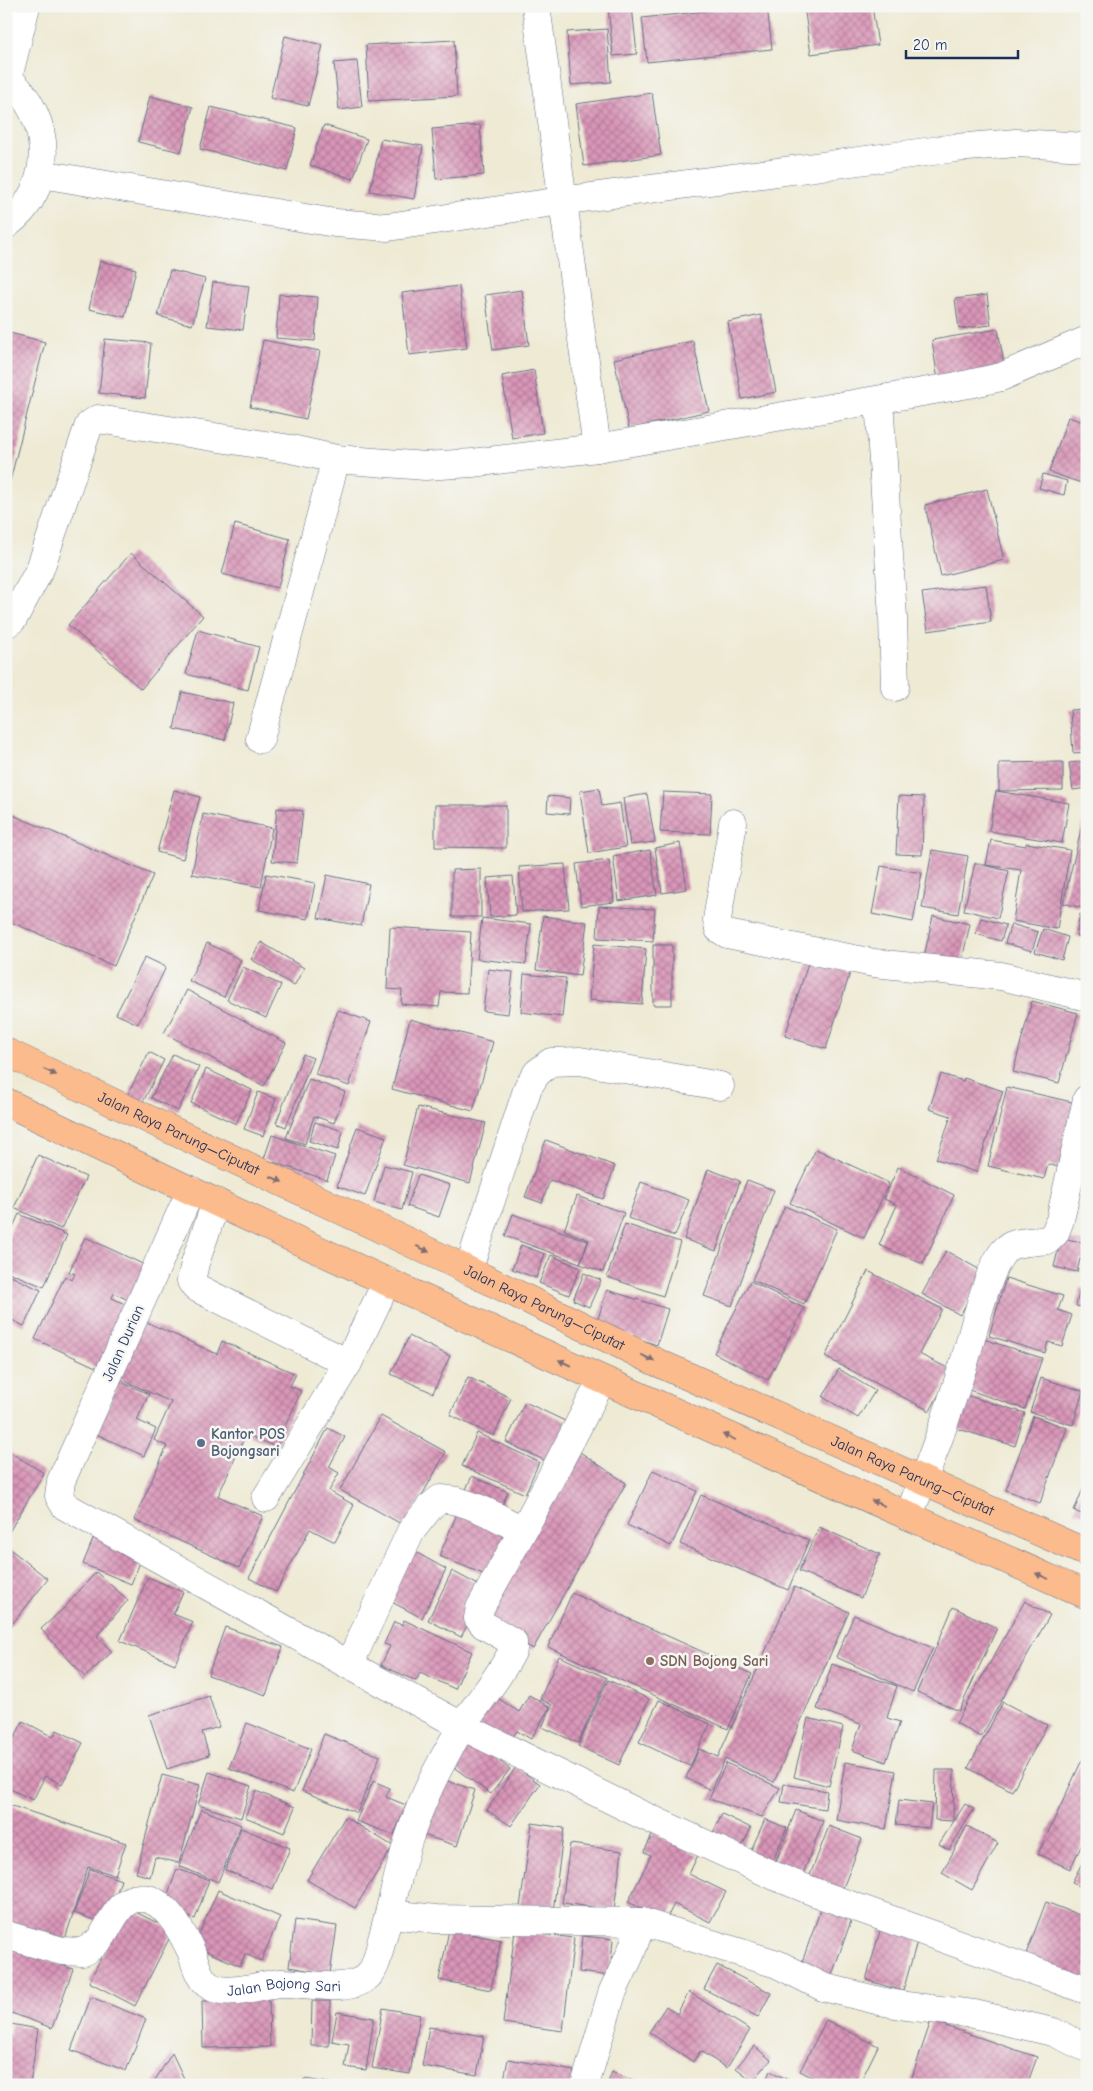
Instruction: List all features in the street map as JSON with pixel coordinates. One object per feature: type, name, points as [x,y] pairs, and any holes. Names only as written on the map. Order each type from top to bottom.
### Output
[{"type":"highway","name":"Jalan Raya Parung—Ciputat","points":[[6,1052],[656,1362],[1087,1553]]},
{"type":"highway","points":[[6,1102],[216,1202],[602,1380],[1087,1596]]},
{"type":"street","points":[[6,225],[15,219],[31,199],[41,174],[43,148],[39,122],[26,98],[7,78],[26,6]]},
{"type":"street","points":[[536,6],[561,202],[597,448]]},
{"type":"street","points":[[41,174],[335,223],[388,228],[561,202],[955,148],[1016,144],[1087,147]]},
{"type":"street","points":[[6,624],[13,619],[40,569],[89,425],[98,419],[336,459],[425,466],[472,463],[597,448],[1002,377],[1087,340]]},
{"type":"street","points":[[879,400],[893,617],[894,687]]},
{"type":"street","points":[[260,739],[336,459]]},
{"type":"street","points":[[733,823],[717,920],[719,929],[728,934],[874,963],[1001,976],[1087,997]]},
{"type":"street","points":[[468,1271],[528,1087],[537,1073],[551,1062],[580,1061],[720,1086]]},
{"type":"street","points":[[908,1516],[924,1480],[963,1368],[994,1267],[1008,1248],[1015,1244],[1048,1240],[1055,1233],[1067,1192],[1087,1099]]},
{"type":"street","name":"Jalan Durian","points":[[191,1190],[61,1481],[59,1496],[65,1506],[349,1665]]},
{"type":"street","points":[[216,1202],[195,1263],[191,1281],[195,1287],[348,1363]]},
{"type":"street","points":[[266,1498],[348,1363],[387,1281]]},
{"type":"street","points":[[602,1380],[522,1530],[505,1520],[459,1501],[440,1499],[430,1507],[411,1531],[349,1665],[462,1726],[640,1814],[777,1877],[1087,1990]]},
{"type":"street","name":"Jalan Bojong Sari","points":[[6,1935],[62,1951],[83,1952],[100,1939],[121,1906],[127,1901],[143,1898],[153,1900],[168,1914],[191,1951],[206,1984],[216,1990],[230,1991],[283,1983],[331,1986],[358,1981],[368,1975],[378,1956],[410,1836],[431,1784],[462,1726],[513,1650],[513,1642],[484,1625],[478,1618],[480,1608],[522,1530]]},
{"type":"street","points":[[390,1914],[436,1919],[642,1922],[776,1964],[823,1987],[897,2005],[974,2014],[1053,2032],[1087,2048]]},
{"type":"street","points":[[585,2085],[612,1993],[630,1955],[642,1922]]},
{"type":"building","points":[[632,6],[637,54],[613,56],[608,7]]},
{"type":"building","points":[[767,6],[772,49],[647,62],[642,18]]},
{"type":"building","points":[[804,6],[872,6],[878,45],[811,54]]},
{"type":"building","points":[[607,29],[611,82],[571,85],[567,32]]},
{"type":"building","points":[[285,36],[323,45],[308,106],[270,98]]},
{"type":"building","points":[[454,40],[457,96],[369,101],[366,45]]},
{"type":"building","points":[[357,61],[362,107],[339,110],[334,63]]},
{"type":"building","points":[[652,93],[661,155],[584,166],[576,104]]},
{"type":"building","points":[[150,96],[193,107],[181,152],[138,142]]},
{"type":"building","points":[[211,107],[297,128],[287,171],[200,149]]},
{"type":"building","points":[[324,125],[367,139],[353,179],[310,165]]},
{"type":"building","points":[[480,125],[484,175],[436,179],[432,129]]},
{"type":"building","points":[[381,139],[423,146],[414,199],[370,191]]},
{"type":"building","points":[[100,261],[136,269],[125,317],[89,309]]},
{"type":"building","points":[[170,270],[205,279],[192,325],[158,316]]},
{"type":"building","points":[[213,282],[249,286],[243,330],[207,326]]},
{"type":"building","points":[[459,286],[467,348],[409,355],[402,293]]},
{"type":"building","points":[[522,290],[529,345],[493,350],[485,295]]},
{"type":"building","points":[[279,294],[318,297],[315,341],[276,338]]},
{"type":"building","points":[[987,295],[991,325],[959,329],[955,299]]},
{"type":"building","points":[[761,315],[776,392],[742,399],[728,322]]},
{"type":"building","points":[[998,329],[1005,370],[938,381],[932,340]]},
{"type":"building","points":[[6,332],[45,342],[7,493],[6,493]]},
{"type":"building","points":[[105,339],[151,343],[145,398],[99,393]]},
{"type":"building","points":[[263,340],[320,351],[306,419],[250,407]]},
{"type":"building","points":[[693,341],[709,411],[629,429],[614,359]]},
{"type":"building","points":[[534,370],[543,433],[512,438],[502,376]]},
{"type":"building","points":[[1068,417],[1087,423],[1087,485],[1049,472]]},
{"type":"building","points":[[1043,474],[1067,481],[1064,495],[1039,488]]},
{"type":"building","points":[[987,489],[1004,560],[941,576],[925,505]]},
{"type":"building","points":[[235,524],[290,539],[278,588],[222,574]]},
{"type":"building","points":[[131,553],[203,616],[141,689],[68,625]]},
{"type":"building","points":[[986,585],[991,622],[928,631],[922,593]]},
{"type":"building","points":[[198,630],[259,647],[248,690],[186,674]]},
{"type":"building","points":[[182,692],[233,703],[225,740],[174,729]]},
{"type":"building","points":[[1087,709],[1087,752],[1073,753],[1070,710]]},
{"type":"building","points":[[1087,761],[1087,788],[1073,790],[1069,763]]},
{"type":"building","points":[[1063,762],[1063,790],[999,791],[999,763]]},
{"type":"building","points":[[599,788],[602,806],[620,803],[626,847],[589,853],[580,791]]},
{"type":"building","points":[[174,790],[200,797],[183,859],[157,852]]},
{"type":"building","points":[[996,791],[1069,803],[1062,843],[989,831]]},
{"type":"building","points":[[663,792],[712,794],[710,834],[660,832]]},
{"type":"building","points":[[647,794],[655,842],[630,845],[623,798]]},
{"type":"building","points":[[548,796],[570,798],[569,814],[547,812]]},
{"type":"building","points":[[899,796],[924,797],[922,855],[896,854]]},
{"type":"building","points":[[435,805],[506,805],[506,848],[435,847]]},
{"type":"building","points":[[277,808],[303,811],[297,863],[272,861]]},
{"type":"building","points":[[6,812],[153,875],[114,966],[6,920]]},
{"type":"building","points":[[203,814],[272,828],[261,887],[192,874]]},
{"type":"building","points":[[1084,818],[1087,819],[1087,909],[1063,903]]},
{"type":"building","points":[[991,840],[1026,846],[1026,843],[1070,850],[1057,929],[1013,921],[1021,870],[986,865]]},
{"type":"building","points":[[680,843],[687,889],[662,893],[655,848]]},
{"type":"building","points":[[650,850],[657,895],[619,901],[613,856]]},
{"type":"building","points":[[932,850],[968,856],[958,914],[922,908]]},
{"type":"building","points":[[609,860],[614,902],[581,906],[576,864]]},
{"type":"building","points":[[975,863],[1009,871],[998,918],[964,910]]},
{"type":"building","points":[[565,864],[569,909],[522,912],[519,867]]},
{"type":"building","points":[[881,866],[922,873],[913,922],[872,914]]},
{"type":"building","points":[[481,869],[481,917],[452,917],[452,870]]},
{"type":"building","points":[[266,874],[315,883],[308,919],[259,910]]},
{"type":"building","points":[[327,875],[369,884],[361,926],[318,918]]},
{"type":"building","points":[[513,876],[516,915],[490,917],[487,878]]},
{"type":"building","points":[[599,906],[655,909],[653,941],[597,938]]},
{"type":"building","points":[[1080,914],[1087,916],[1087,938],[1076,936]]},
{"type":"building","points":[[543,916],[587,922],[580,976],[536,970]]},
{"type":"building","points":[[933,916],[970,924],[961,965],[924,957]]},
{"type":"building","points":[[482,918],[531,924],[526,964],[477,959]]},
{"type":"building","points":[[981,918],[1006,925],[1001,941],[976,934]]},
{"type":"building","points":[[1011,924],[1038,932],[1032,951],[1005,943]]},
{"type":"building","points":[[390,927],[471,932],[467,993],[441,992],[439,1007],[401,1004],[402,990],[387,989]]},
{"type":"building","points":[[1043,929],[1068,937],[1062,960],[1035,952]]},
{"type":"building","points":[[261,942],[304,968],[294,986],[251,959]]},
{"type":"building","points":[[207,943],[241,960],[224,997],[189,981]]},
{"type":"building","points":[[594,944],[646,949],[642,1004],[589,1000]]},
{"type":"building","points":[[653,945],[672,945],[672,1005],[653,1005]]},
{"type":"building","points":[[145,957],[166,967],[138,1024],[116,1014]]},
{"type":"building","points":[[809,960],[850,973],[826,1049],[785,1036]]},
{"type":"building","points":[[243,967],[281,985],[266,1018],[227,1000]]},
{"type":"building","points":[[488,969],[513,972],[508,1014],[483,1011]]},
{"type":"building","points":[[524,974],[566,978],[562,1017],[521,1012]]},
{"type":"building","points":[[187,990],[286,1043],[264,1086],[164,1033]]},
{"type":"building","points":[[1032,1001],[1078,1013],[1059,1083],[1013,1072]]},
{"type":"building","points":[[338,1010],[371,1022],[349,1086],[315,1074]]},
{"type":"building","points":[[410,1019],[493,1042],[473,1111],[392,1089]]},
{"type":"building","points":[[149,1052],[164,1060],[142,1104],[127,1096]]},
{"type":"building","points":[[173,1054],[199,1067],[178,1111],[151,1098]]},
{"type":"building","points":[[303,1054],[313,1058],[286,1127],[276,1123]]},
{"type":"building","points":[[206,1069],[252,1090],[236,1124],[191,1103]]},
{"type":"building","points":[[941,1074],[963,1081],[964,1078],[1003,1091],[976,1172],[936,1159],[951,1116],[929,1109]]},
{"type":"building","points":[[309,1079],[345,1092],[334,1123],[314,1116],[305,1144],[286,1138]]},
{"type":"building","points":[[1007,1087],[1076,1103],[1061,1168],[1048,1164],[1044,1179],[988,1166]]},
{"type":"building","points":[[258,1092],[276,1099],[263,1136],[244,1129]]},
{"type":"building","points":[[418,1107],[486,1123],[470,1183],[403,1165]]},
{"type":"building","points":[[315,1122],[343,1131],[338,1150],[309,1141]]},
{"type":"building","points":[[357,1127],[386,1137],[365,1196],[337,1186]]},
{"type":"building","points":[[272,1135],[335,1156],[327,1180],[264,1159]]},
{"type":"building","points":[[546,1140],[615,1166],[603,1199],[550,1180],[542,1203],[525,1197]]},
{"type":"building","points":[[816,1149],[889,1183],[864,1238],[790,1203]]},
{"type":"building","points":[[38,1155],[86,1177],[61,1229],[14,1208]]},
{"type":"building","points":[[384,1165],[412,1172],[402,1210],[374,1202]]},
{"type":"building","points":[[898,1167],[954,1195],[923,1264],[879,1245],[897,1205],[884,1199]]},
{"type":"building","points":[[708,1169],[740,1181],[716,1251],[684,1239]]},
{"type":"building","points":[[418,1175],[450,1185],[439,1217],[407,1206]]},
{"type":"building","points":[[747,1180],[774,1190],[732,1306],[704,1296]]},
{"type":"building","points":[[641,1182],[689,1200],[675,1236],[628,1218]]},
{"type":"building","points":[[577,1196],[624,1213],[603,1272],[580,1264],[589,1240],[564,1230]]},
{"type":"building","points":[[785,1206],[837,1229],[804,1304],[752,1280]]},
{"type":"building","points":[[19,1214],[67,1235],[44,1287],[6,1271],[6,1242]]},
{"type":"building","points":[[513,1214],[588,1241],[580,1263],[505,1236]]},
{"type":"building","points":[[625,1224],[680,1242],[663,1296],[607,1277]]},
{"type":"building","points":[[85,1237],[151,1268],[134,1303],[114,1293],[112,1298],[129,1306],[100,1369],[35,1339],[65,1276],[72,1280],[75,1274],[69,1272]]},
{"type":"building","points":[[1061,1238],[1087,1243],[1087,1261],[1080,1259],[1077,1272],[1054,1267]]},
{"type":"building","points":[[521,1245],[545,1254],[536,1278],[512,1269]]},
{"type":"building","points":[[946,1251],[984,1272],[960,1315],[922,1294]]},
{"type":"building","points":[[551,1255],[580,1268],[569,1295],[539,1283]]},
{"type":"building","points":[[868,1271],[942,1309],[919,1354],[952,1370],[930,1411],[825,1357]]},
{"type":"building","points":[[584,1273],[601,1280],[589,1307],[573,1300]]},
{"type":"building","points":[[6,1274],[41,1290],[24,1326],[6,1317]]},
{"type":"building","points":[[1006,1278],[1063,1296],[1058,1310],[1072,1315],[1062,1346],[1048,1342],[1045,1353],[989,1336]]},
{"type":"building","points":[[750,1281],[804,1308],[768,1380],[714,1353]]},
{"type":"building","points":[[1080,1288],[1087,1289],[1087,1308],[1076,1306]]},
{"type":"building","points":[[607,1290],[668,1309],[657,1345],[596,1325]]},
{"type":"building","name":"Kantor POS Bojongsari","points":[[144,1321],[217,1354],[222,1341],[296,1374],[290,1386],[301,1391],[276,1447],[246,1434],[218,1496],[263,1516],[239,1568],[134,1520],[167,1446],[154,1440],[171,1402],[118,1378]]},
{"type":"building","points":[[409,1336],[450,1356],[433,1393],[391,1374]]},
{"type":"building","points":[[983,1339],[1042,1358],[1025,1409],[966,1389]]},
{"type":"building","points":[[839,1369],[875,1391],[858,1418],[823,1397]]},
{"type":"building","points":[[468,1377],[511,1398],[494,1436],[450,1415]]},
{"type":"building","points":[[1041,1378],[1083,1391],[1073,1425],[1030,1412]]},
{"type":"building","points":[[119,1381],[149,1394],[137,1420],[156,1429],[144,1456],[96,1434]]},
{"type":"building","points":[[962,1394],[1025,1413],[1015,1446],[952,1427]]},
{"type":"building","points":[[525,1402],[567,1422],[548,1462],[506,1442]]},
{"type":"building","points":[[381,1416],[446,1452],[405,1526],[340,1490]]},
{"type":"building","points":[[1033,1416],[1067,1428],[1040,1503],[1006,1490]]},
{"type":"building","points":[[328,1428],[345,1437],[329,1467],[339,1473],[329,1491],[354,1505],[335,1542],[310,1529],[276,1592],[249,1578]]},
{"type":"building","points":[[477,1433],[539,1462],[525,1494],[462,1466]]},
{"type":"building","points":[[574,1448],[626,1483],[533,1649],[481,1617]]},
{"type":"building","points":[[6,1450],[44,1473],[6,1537]]},
{"type":"building","points":[[653,1470],[697,1491],[671,1546],[627,1525]]},
{"type":"building","points":[[472,1476],[508,1492],[498,1514],[462,1498]]},
{"type":"building","points":[[1087,1479],[1087,1516],[1074,1511]]},
{"type":"building","points":[[701,1495],[809,1540],[788,1590],[680,1544]]},
{"type":"building","points":[[457,1514],[506,1535],[488,1576],[439,1556]]},
{"type":"building","points":[[819,1527],[880,1554],[861,1598],[799,1571]]},
{"type":"building","points":[[96,1532],[144,1553],[131,1584],[83,1564]]},
{"type":"building","points":[[10,1549],[48,1579],[6,1632],[6,1554]]},
{"type":"building","points":[[410,1549],[446,1569],[422,1618],[384,1598]]},
{"type":"building","points":[[452,1571],[486,1589],[461,1637],[428,1620]]},
{"type":"building","points":[[96,1572],[128,1600],[97,1636],[112,1652],[85,1677],[41,1629],[65,1607]]},
{"type":"building","points":[[148,1577],[183,1592],[173,1614],[193,1622],[175,1664],[120,1641]]},
{"type":"building","points":[[794,1587],[849,1612],[774,1782],[725,1759],[711,1790],[686,1778],[699,1749],[718,1757]]},
{"type":"building","name":"SDN Bojong Sari","points":[[572,1593],[752,1674],[728,1729],[548,1647]]},
{"type":"building","points":[[1025,1601],[1050,1615],[981,1737],[956,1723]]},
{"type":"building","points":[[953,1607],[997,1628],[959,1711],[917,1692]]},
{"type":"building","points":[[854,1615],[933,1648],[913,1692],[836,1657]]},
{"type":"building","points":[[404,1620],[472,1652],[455,1689],[420,1673],[416,1681],[381,1665],[390,1646],[384,1644],[394,1622],[402,1625]]},
{"type":"building","points":[[225,1627],[283,1647],[266,1695],[208,1675]]},
{"type":"building","points":[[559,1656],[607,1678],[578,1743],[542,1727],[552,1705],[540,1699]]},
{"type":"building","points":[[832,1664],[897,1686],[887,1718],[900,1722],[886,1762],[852,1750],[861,1724],[817,1709]]},
{"type":"building","points":[[608,1680],[649,1699],[619,1765],[578,1746]]},
{"type":"building","points":[[490,1693],[519,1712],[529,1695],[550,1707],[531,1739],[517,1731],[506,1747],[471,1724]]},
{"type":"building","points":[[209,1696],[219,1727],[202,1732],[209,1755],[167,1769],[149,1715]]},
{"type":"building","points":[[659,1700],[710,1724],[690,1766],[639,1742]]},
{"type":"building","points":[[1003,1702],[1047,1725],[1012,1791],[968,1768]]},
{"type":"building","points":[[808,1718],[843,1727],[829,1786],[794,1777]]},
{"type":"building","points":[[23,1721],[53,1737],[57,1730],[83,1743],[62,1784],[45,1776],[33,1800],[6,1787],[6,1754]]},
{"type":"building","points":[[247,1723],[311,1749],[293,1793],[229,1768]]},
{"type":"building","points":[[324,1734],[380,1756],[357,1813],[302,1791]]},
{"type":"building","points":[[468,1737],[510,1769],[491,1794],[449,1764]]},
{"type":"building","points":[[1082,1760],[1087,1762],[1087,1834],[1070,1869],[1038,1854]]},
{"type":"building","points":[[845,1762],[896,1771],[886,1829],[836,1820]]},
{"type":"building","points":[[726,1763],[780,1788],[762,1817],[709,1799]]},
{"type":"building","points":[[516,1767],[540,1784],[511,1826],[487,1810]]},
{"type":"building","points":[[936,1770],[954,1770],[953,1821],[935,1820]]},
{"type":"building","points":[[209,1772],[251,1786],[241,1818],[198,1805]]},
{"type":"building","points":[[162,1775],[200,1785],[179,1863],[155,1857],[150,1877],[136,1873]]},
{"type":"building","points":[[438,1778],[475,1790],[457,1846],[420,1834]]},
{"type":"building","points":[[373,1781],[390,1788],[386,1797],[406,1805],[394,1835],[356,1821]]},
{"type":"building","points":[[784,1784],[827,1791],[825,1809],[781,1802]]},
{"type":"building","points":[[256,1791],[295,1807],[284,1833],[245,1817]]},
{"type":"building","points":[[899,1800],[932,1804],[929,1828],[896,1825]]},
{"type":"building","points":[[6,1804],[126,1843],[115,1875],[88,1867],[64,1942],[6,1924]]},
{"type":"building","points":[[965,1804],[974,1809],[949,1850],[939,1844]]},
{"type":"building","points":[[201,1809],[241,1825],[218,1882],[179,1866]]},
{"type":"building","points":[[796,1810],[823,1821],[800,1882],[772,1871]]},
{"type":"building","points":[[722,1814],[751,1828],[737,1857],[708,1843]]},
{"type":"building","points":[[345,1817],[393,1846],[355,1908],[307,1880]]},
{"type":"building","points":[[765,1819],[787,1828],[770,1867],[748,1857]]},
{"type":"building","points":[[532,1823],[564,1828],[552,1919],[519,1914]]},
{"type":"building","points":[[829,1826],[862,1839],[840,1896],[807,1883]]},
{"type":"building","points":[[967,1826],[998,1843],[972,1890],[942,1873]]},
{"type":"building","points":[[241,1828],[290,1848],[273,1889],[225,1870]]},
{"type":"building","points":[[653,1833],[698,1855],[689,1874],[726,1892],[710,1922],[674,1904],[666,1920],[628,1902],[651,1855],[644,1852]]},
{"type":"building","points":[[570,1844],[622,1851],[614,1910],[562,1903]]},
{"type":"building","points":[[1087,1854],[1087,1890],[1072,1882]]},
{"type":"building","points":[[90,1869],[121,1880],[106,1924],[74,1913]]},
{"type":"building","points":[[177,1869],[209,1880],[195,1919],[163,1908]]},
{"type":"building","points":[[218,1890],[280,1917],[261,1961],[245,1954],[240,1966],[194,1946]]},
{"type":"building","points":[[1046,1902],[1087,1918],[1087,1983],[1024,1959]]},
{"type":"building","points":[[126,1907],[173,1931],[135,2006],[89,1982]]},
{"type":"building","points":[[821,1908],[852,1918],[832,1975],[801,1965]]},
{"type":"building","points":[[295,1920],[337,1926],[330,1974],[289,1967]]},
{"type":"building","points":[[881,1927],[918,1938],[903,1991],[866,1980]]},
{"type":"building","points":[[449,1930],[501,1940],[491,1990],[439,1980]]},
{"type":"building","points":[[515,1931],[574,1938],[563,2031],[503,2023]]},
{"type":"building","points":[[582,1936],[613,1939],[610,1976],[579,1972]]},
{"type":"building","points":[[6,1945],[73,1969],[52,2028],[6,2011]]},
{"type":"building","points":[[717,1965],[771,1993],[758,2017],[704,1989]]},
{"type":"building","points":[[689,1992],[750,2030],[727,2068],[700,2051],[693,2062],[649,2032],[666,2006],[677,2014]]},
{"type":"building","points":[[91,1997],[146,2019],[126,2071],[71,2050]]},
{"type":"building","points":[[269,1999],[270,2047],[203,2048],[202,2001]]},
{"type":"building","points":[[312,2001],[330,2001],[329,2046],[311,2046]]},
{"type":"building","points":[[383,2008],[420,2015],[410,2074],[372,2068]]},
{"type":"building","points":[[337,2012],[374,2018],[366,2070],[345,2067],[349,2044],[332,2041]]},
{"type":"building","points":[[826,2020],[878,2046],[859,2085],[827,2085],[800,2071]]},
{"type":"building","points":[[931,2021],[1037,2057],[1027,2085],[924,2085],[911,2080]]},
{"type":"building","points":[[11,2024],[38,2029],[30,2085],[6,2085],[6,2034],[10,2034]]},
{"type":"building","points":[[429,2027],[484,2036],[477,2075],[422,2066]]},
{"type":"building","points":[[754,2046],[771,2060],[753,2081],[736,2068]]},
{"type":"building","points":[[172,2053],[187,2085],[152,2085]]},
{"type":"building","points":[[508,2059],[574,2071],[572,2085],[503,2085]]},
{"type":"building","points":[[770,2071],[799,2085],[764,2085]]},
{"type":"building","points":[[612,2072],[644,2085],[607,2085]]},
{"type":"building","points":[[304,2079],[336,2084],[336,2085],[304,2085]]},
{"type":"place","name":"Kantor POS Bojongsari","points":[[201,1443]]},
{"type":"place","name":"SDN Bojong Sari","points":[[650,1661]]}]
